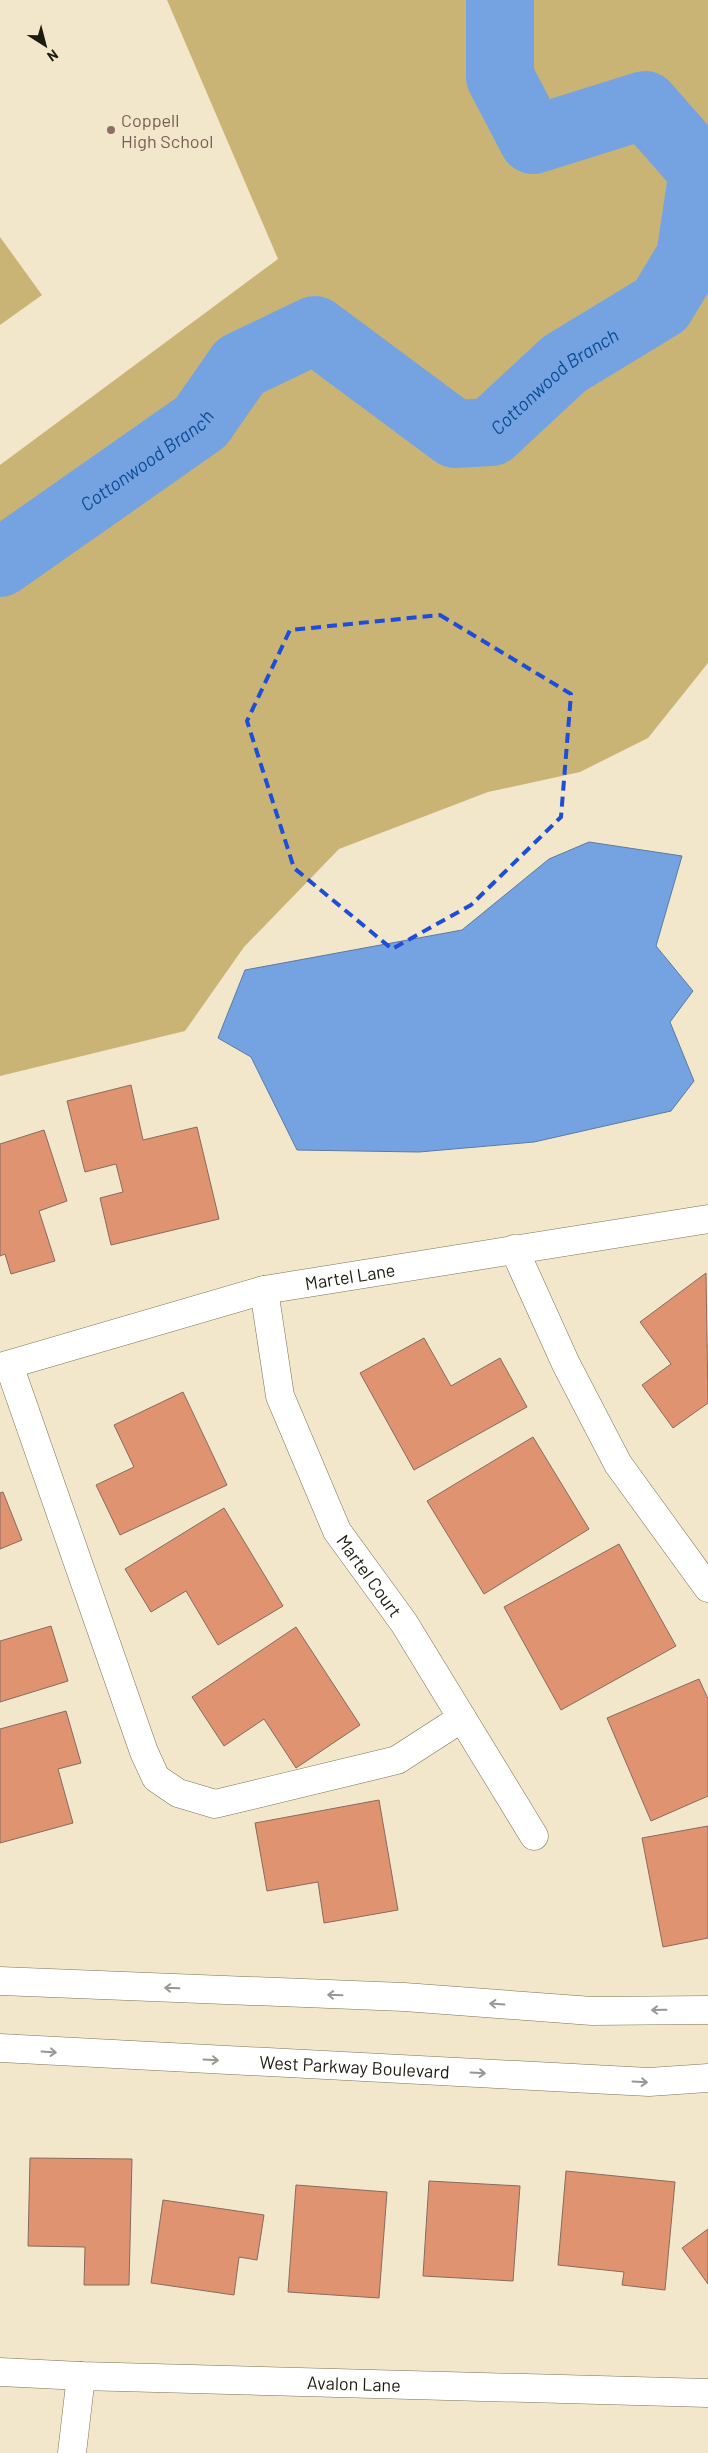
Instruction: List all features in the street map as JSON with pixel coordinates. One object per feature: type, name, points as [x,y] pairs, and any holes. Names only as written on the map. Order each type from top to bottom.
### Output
[{"type":"street","name":"Martel Lane","points":[[4,1366],[264,1290],[708,1218]]},
{"type":"street","points":[[514,1249],[566,1364],[618,1464],[708,1588]]},
{"type":"street","name":"Martel Court","points":[[264,1290],[280,1396],[337,1531],[404,1623],[534,1836]]},
{"type":"street","points":[[4,1366],[144,1752],[156,1778],[178,1793],[215,1804],[396,1760],[462,1718]]},
{"type":"street","points":[[0,1981],[404,1998],[592,2011],[708,2010]]},
{"type":"street","name":"West Parkway Boulevard","points":[[0,2048],[649,2082],[708,2078]]},
{"type":"street","name":"Avalon Lane","points":[[0,2372],[81,2376],[708,2393]]},
{"type":"street","points":[[72,2453],[81,2376]]},
{"type":"highlighted area","points":[[440,615],[571,694],[561,817],[471,905],[392,949],[294,868],[247,721],[290,630]]},
{"type":"shaded area","points":[[167,0],[708,0],[708,663],[648,738],[580,772],[488,792],[339,849],[244,947],[185,1031],[0,1076],[0,465],[278,259]]},
{"type":"shaded area","points":[[0,237],[42,295],[0,325]]},
{"type":"water","points":[[589,842],[682,856],[656,946],[693,991],[670,1022],[694,1081],[671,1111],[534,1142],[419,1152],[297,1150],[251,1057],[218,1038],[245,970],[462,930],[549,859]]},
{"type":"building","points":[[131,1085],[143,1140],[197,1127],[219,1219],[111,1245],[100,1198],[123,1192],[116,1164],[85,1172],[67,1101]]},
{"type":"building","points":[[44,1130],[67,1201],[39,1211],[55,1261],[11,1274],[5,1254],[0,1256],[0,1144]]},
{"type":"building","points":[[706,1273],[708,1403],[673,1428],[642,1385],[671,1364],[640,1322]]},
{"type":"building","points":[[424,1338],[451,1386],[500,1358],[527,1407],[414,1470],[360,1373]]},
{"type":"building","points":[[183,1392],[227,1485],[120,1535],[96,1485],[134,1467],[114,1425]]},
{"type":"building","points":[[533,1437],[589,1529],[484,1594],[427,1501]]},
{"type":"building","points":[[3,1492],[22,1540],[0,1549],[0,1493]]},
{"type":"building","points":[[224,1508],[283,1606],[218,1645],[186,1591],[151,1612],[125,1569]]},
{"type":"building","points":[[619,1544],[676,1646],[561,1710],[504,1607]]},
{"type":"building","points":[[51,1626],[68,1681],[0,1702],[0,1641]]},
{"type":"building","points":[[296,1627],[360,1725],[296,1768],[264,1719],[224,1746],[192,1697]]},
{"type":"building","points":[[699,1679],[708,1699],[708,1796],[651,1821],[607,1718]]},
{"type":"building","points":[[66,1711],[81,1763],[58,1769],[73,1823],[0,1843],[0,1729]]},
{"type":"building","points":[[379,1800],[398,1910],[324,1923],[318,1882],[267,1891],[255,1823]]},
{"type":"building","points":[[708,1826],[708,1938],[663,1947],[642,1838]]},
{"type":"building","points":[[30,2158],[132,2159],[129,2285],[84,2285],[85,2247],[28,2246]]},
{"type":"building","points":[[566,2171],[675,2182],[665,2290],[622,2285],[624,2272],[558,2265]]},
{"type":"building","points":[[429,2181],[520,2186],[513,2281],[423,2276]]},
{"type":"building","points":[[296,2185],[387,2192],[379,2298],[288,2292]]},
{"type":"building","points":[[163,2200],[264,2215],[257,2260],[239,2257],[234,2295],[151,2283]]},
{"type":"building","points":[[708,2229],[708,2284],[682,2248]]},
{"type":"waterway","name":"Cottonwood Branch","points":[[0,563],[201,422],[240,366],[315,330],[455,434],[491,432],[564,364],[661,305],[690,257],[703,171],[645,105],[533,140],[500,77],[500,0]]},
{"type":"place","name":"Coppell High School","points":[[111,130]]}]
